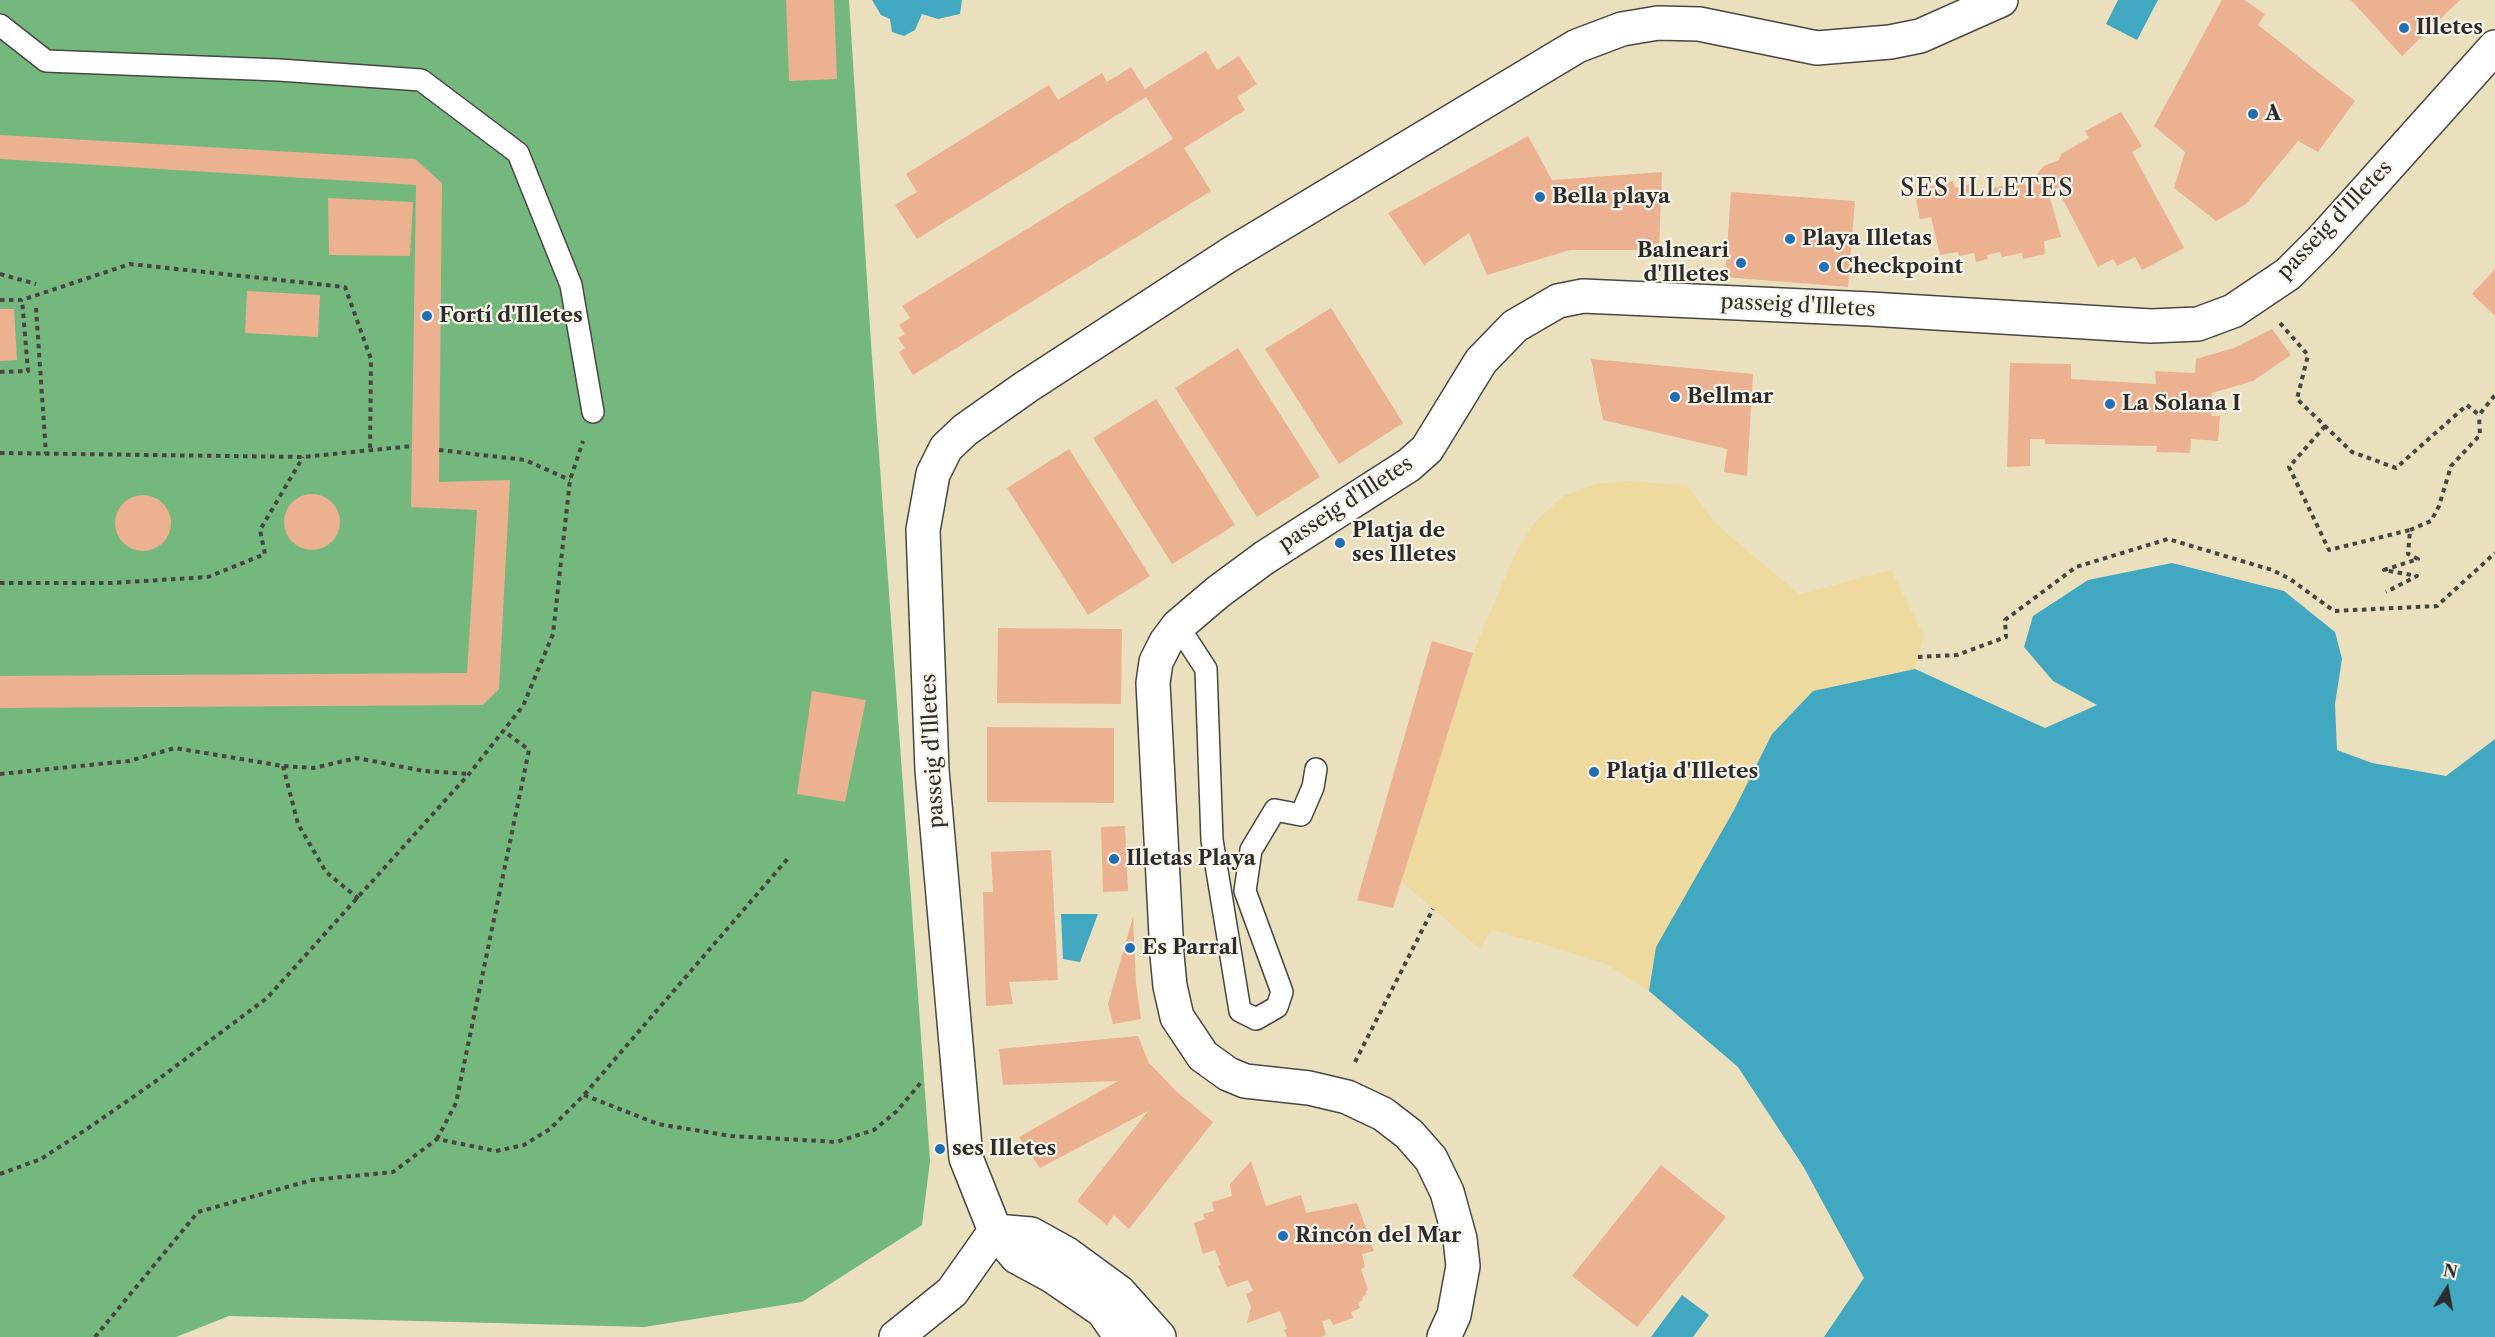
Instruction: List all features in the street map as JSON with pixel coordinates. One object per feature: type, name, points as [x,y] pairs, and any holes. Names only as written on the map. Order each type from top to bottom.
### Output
[{"type":"street","name":"passeig d'Illetes","points":[[1121,1337],[1103,1311],[1052,1276],[1017,1257],[995,1231],[966,1158],[932,770],[923,530],[933,474],[946,448],[965,430],[1026,387],[1229,255],[1577,46],[1622,29],[1658,23],[1699,24],[1817,48],[1890,42],[1920,36],[2001,0]]},
{"type":"street","name":"passeig d'Illetes","points":[[1444,1337],[1454,1315],[1463,1266],[1460,1239],[1447,1192],[1431,1159],[1409,1134],[1383,1114],[1347,1097],[1309,1088],[1245,1081],[1228,1074],[1203,1056],[1177,1017],[1170,986],[1167,955],[1153,682],[1156,662],[1166,642],[1178,626],[1218,592],[1273,552],[1415,460],[1427,449],[1481,361],[1515,326],[1558,301],[1583,296],[2151,326],[2198,324],[2233,311],[2288,274],[2495,47]]},
{"type":"street","points":[[896,1337],[952,1292],[995,1231],[1031,1234],[1067,1254],[1119,1292],[1159,1337]]},
{"type":"lane","points":[[0,25],[46,61],[279,70],[421,80],[518,153],[571,285],[593,412]]},
{"type":"lane","points":[[1178,626],[1206,669],[1212,840],[1240,1011],[1256,1019],[1277,1007],[1282,992],[1245,891],[1251,850],[1275,810],[1301,815],[1313,787],[1316,769]]},
{"type":"path","points":[[0,300],[22,300],[130,264],[345,287],[371,359],[370,450]]},
{"type":"path","points":[[0,274],[36,284]]},
{"type":"path","points":[[2255,296],[2308,355],[2297,399],[2352,452],[2396,468],[2467,405],[2479,415]]},
{"type":"path","points":[[0,372],[28,371],[22,300]]},
{"type":"path","points":[[36,308],[46,454]]},
{"type":"path","points":[[2325,426],[2289,467],[2329,550],[2410,530],[2431,521],[2439,506],[2451,466],[2480,435],[2479,415],[2495,395]]},
{"type":"path","points":[[0,1174],[40,1159],[87,1129],[267,998],[470,774],[504,731],[523,706],[553,634],[570,480],[593,412]]},
{"type":"path","points":[[0,453],[303,457],[412,446]]},
{"type":"path","points":[[439,450],[525,460],[570,480]]},
{"type":"path","points":[[0,583],[111,583],[208,577],[265,554],[260,531],[303,457]]},
{"type":"path","points":[[2386,592],[2417,576],[2384,570],[2418,559],[2408,554],[2410,530]]},
{"type":"path","points":[[1918,657],[1957,655],[2006,637],[2005,620],[2076,567],[2168,539],[2272,570],[2290,579],[2334,611],[2437,606],[2495,553]]},
{"type":"path","points":[[95,1337],[198,1212],[312,1180],[393,1172],[437,1139],[456,1103],[529,750],[504,731]]},
{"type":"path","points":[[0,774],[129,761],[175,748],[284,766],[313,768],[357,758],[424,771],[470,774]]},
{"type":"path","points":[[284,766],[298,824],[326,872],[359,899]]},
{"type":"path","points":[[437,1139],[496,1151],[524,1145],[550,1129],[584,1095],[790,856]]},
{"type":"path","points":[[1352,1068],[1433,909]]},
{"type":"path","points":[[584,1095],[658,1124],[731,1136],[836,1142],[874,1130],[897,1111],[926,1076]]},
{"type":"green space","name":"Fortí d'Illetes","points":[[0,0],[849,0],[871,343],[930,1161],[922,1225],[802,1302],[644,1327],[229,1316],[176,1337],[0,1337]]},
{"type":"sand","name":"Platja d'Illetes","points":[[1630,481],[1687,486],[1718,526],[1799,594],[1891,570],[1924,636],[1915,669],[1813,691],[1772,734],[1734,810],[1656,947],[1649,991],[1605,963],[1491,929],[1480,949],[1401,881],[1473,653],[1515,554],[1534,523],[1563,496],[1596,484]]},
{"type":"water","points":[[872,0],[962,0],[960,14],[938,19],[922,14],[915,30],[904,36],[892,32],[890,19],[881,15]]},
{"type":"water","points":[[2118,0],[2158,0],[2137,40],[2106,24]]},
{"type":"water","points":[[2172,563],[2284,591],[2335,632],[2342,659],[2335,704],[2337,750],[2372,763],[2446,776],[2495,739],[2495,1337],[1824,1337],[1864,1278],[1803,1166],[1738,1067],[1649,991],[1656,947],[1734,810],[1772,734],[1813,691],[1915,669],[2045,728],[2097,705],[2053,681],[2024,647],[2033,616],[2088,580]]},
{"type":"water","points":[[1061,914],[1098,914],[1080,962],[1063,959]]},
{"type":"water","points":[[1682,1295],[1709,1315],[1693,1337],[1651,1337]]},
{"type":"building","points":[[786,0],[834,0],[837,79],[789,81]]},
{"type":"building","name":"A","points":[[2222,0],[2244,0],[2265,14],[2258,25],[2355,101],[2318,152],[2298,141],[2246,204],[2216,221],[2174,188],[2185,152],[2154,126]]},
{"type":"building","name":"Illetes","points":[[2351,0],[2460,0],[2402,56]]},
{"type":"building","points":[[1206,51],[1217,70],[1239,56],[1257,84],[1237,97],[1245,110],[1184,148],[1211,191],[913,375],[899,352],[905,348],[898,338],[905,334],[899,325],[910,318],[902,306],[1173,139],[1146,97],[917,239],[895,205],[917,192],[906,174],[1049,85],[1058,100],[1102,73],[1107,82],[1131,67],[1145,89]]},
{"type":"building","points":[[2121,112],[2142,146],[2132,152],[2184,248],[2142,270],[2135,257],[2117,266],[2113,259],[2098,267],[2059,192],[2049,194],[2061,237],[2044,241],[2045,254],[2023,259],[2022,253],[2002,257],[2000,252],[1987,255],[1988,259],[1976,262],[1974,253],[1959,256],[1958,252],[1940,255],[1931,217],[1920,219],[1914,190],[1953,181],[1955,188],[1973,183],[1976,195],[1985,194],[1985,190],[2023,181],[2026,186],[2044,166],[2059,160],[2061,154],[2089,138],[2085,131]]},
{"type":"building","name":"Fortí d'Illetes","points":[[0,135],[415,159],[442,183],[439,482],[510,480],[499,689],[483,705],[0,708],[0,676],[467,673],[477,510],[411,507],[416,185],[0,159]]},
{"type":"building","name":"Bella playa","points":[[1528,136],[1552,180],[1662,172],[1659,250],[1570,250],[1487,275],[1469,233],[1424,265],[1388,213]]},
{"type":"building","name":"Playa Illetas","points":[[1731,192],[1855,201],[1848,287],[1725,277]]},
{"type":"building","points":[[328,198],[413,202],[410,256],[329,255]]},
{"type":"building","points":[[2495,269],[2495,316],[2472,294]]},
{"type":"building","points":[[247,291],[320,295],[318,337],[245,333]]},
{"type":"building","points":[[1331,308],[1403,423],[1339,464],[1265,349]]},
{"type":"building","points":[[0,309],[14,309],[17,360],[0,361]]},
{"type":"building","name":"La Solana I","points":[[2272,329],[2291,355],[2253,381],[2212,393],[2211,416],[2220,416],[2218,441],[2191,439],[2190,453],[2156,452],[2157,446],[2045,444],[2045,439],[2030,439],[2030,466],[2007,467],[2010,363],[2071,364],[2071,379],[2156,384],[2155,371],[2195,373],[2196,359],[2234,348]]},
{"type":"building","points":[[1238,348],[1320,477],[1257,517],[1175,388]]},
{"type":"building","name":"Bellmar","points":[[1591,359],[1753,374],[1747,476],[1724,472],[1727,449],[1603,420]]},
{"type":"building","points":[[1156,399],[1235,525],[1172,564],[1093,438]]},
{"type":"building","points":[[1069,449],[1150,576],[1088,615],[1007,488]]},
{"type":"building","points":[[307,494],[317,494],[332,502],[338,511],[340,522],[338,533],[332,542],[317,550],[307,550],[296,545],[289,538],[284,527],[284,517],[289,506],[296,499]]},
{"type":"building","points":[[138,495],[148,495],[163,503],[169,512],[171,523],[169,534],[163,543],[148,551],[138,551],[127,546],[120,539],[115,528],[115,518],[120,507],[127,500]]},
{"type":"building","points":[[998,628],[1122,629],[1121,704],[997,703]]},
{"type":"building","points":[[1432,641],[1473,653],[1393,908],[1357,900]]},
{"type":"building","points":[[812,691],[866,700],[845,802],[797,794]]},
{"type":"building","points":[[987,727],[1114,728],[1114,803],[987,802]]},
{"type":"building","name":"Illetas Playa","points":[[1125,826],[1128,891],[1103,892],[1101,827]]},
{"type":"building","points":[[1051,850],[1058,980],[1009,982],[1013,1004],[986,1006],[983,892],[993,892],[991,852]]},
{"type":"building","name":"Es Parral","points":[[1133,917],[1136,983],[1141,1019],[1113,1024],[1108,1004]]},
{"type":"building","points":[[1138,1036],[1149,1063],[1177,1092],[1213,1122],[1129,1229],[1114,1215],[1107,1225],[1077,1201],[1148,1111],[1040,1168],[1019,1137],[1118,1081],[1003,1085],[999,1049]]},
{"type":"building","name":"Rincón del Mar","points":[[1251,1161],[1266,1206],[1301,1195],[1306,1213],[1357,1203],[1374,1251],[1362,1254],[1365,1267],[1361,1269],[1368,1290],[1362,1297],[1363,1300],[1358,1303],[1360,1308],[1351,1312],[1353,1318],[1333,1325],[1330,1319],[1322,1321],[1326,1335],[1287,1337],[1284,1330],[1287,1329],[1280,1311],[1247,1323],[1251,1307],[1246,1294],[1253,1291],[1248,1280],[1227,1287],[1218,1266],[1221,1265],[1215,1250],[1203,1254],[1194,1223],[1205,1219],[1203,1214],[1214,1211],[1212,1202],[1232,1196],[1230,1184]]},
{"type":"building","points":[[1661,1165],[1726,1217],[1637,1327],[1572,1276]]},
{"type":"place","name":"Illetes","points":[[2404,28]]},
{"type":"place","name":"A","points":[[2253,114]]},
{"type":"place","name":"Bella playa","points":[[1540,197]]},
{"type":"place","name":"Playa Illetas","points":[[1790,239]]},
{"type":"place","name":"Balneari d'Illetes","points":[[1741,263]]},
{"type":"place","name":"Checkpoint","points":[[1824,267]]},
{"type":"place","name":"Fortí d'Illetes","points":[[427,316]]},
{"type":"place","name":"Bellmar","points":[[1675,397]]},
{"type":"place","name":"La Solana I","points":[[2110,404]]},
{"type":"place","name":"Platja de ses Illetes","points":[[1340,543]]},
{"type":"place","name":"Platja d'Illetes","points":[[1594,772]]},
{"type":"place","name":"Illetas Playa","points":[[1114,859]]},
{"type":"place","name":"Es Parral","points":[[1130,948]]},
{"type":"place","name":"ses Illetes","points":[[940,1149]]},
{"type":"place","name":"Rincón del Mar","points":[[1283,1236]]},
{"type":"district","name":"SES ILLETES","points":[[1987,189]]}]
